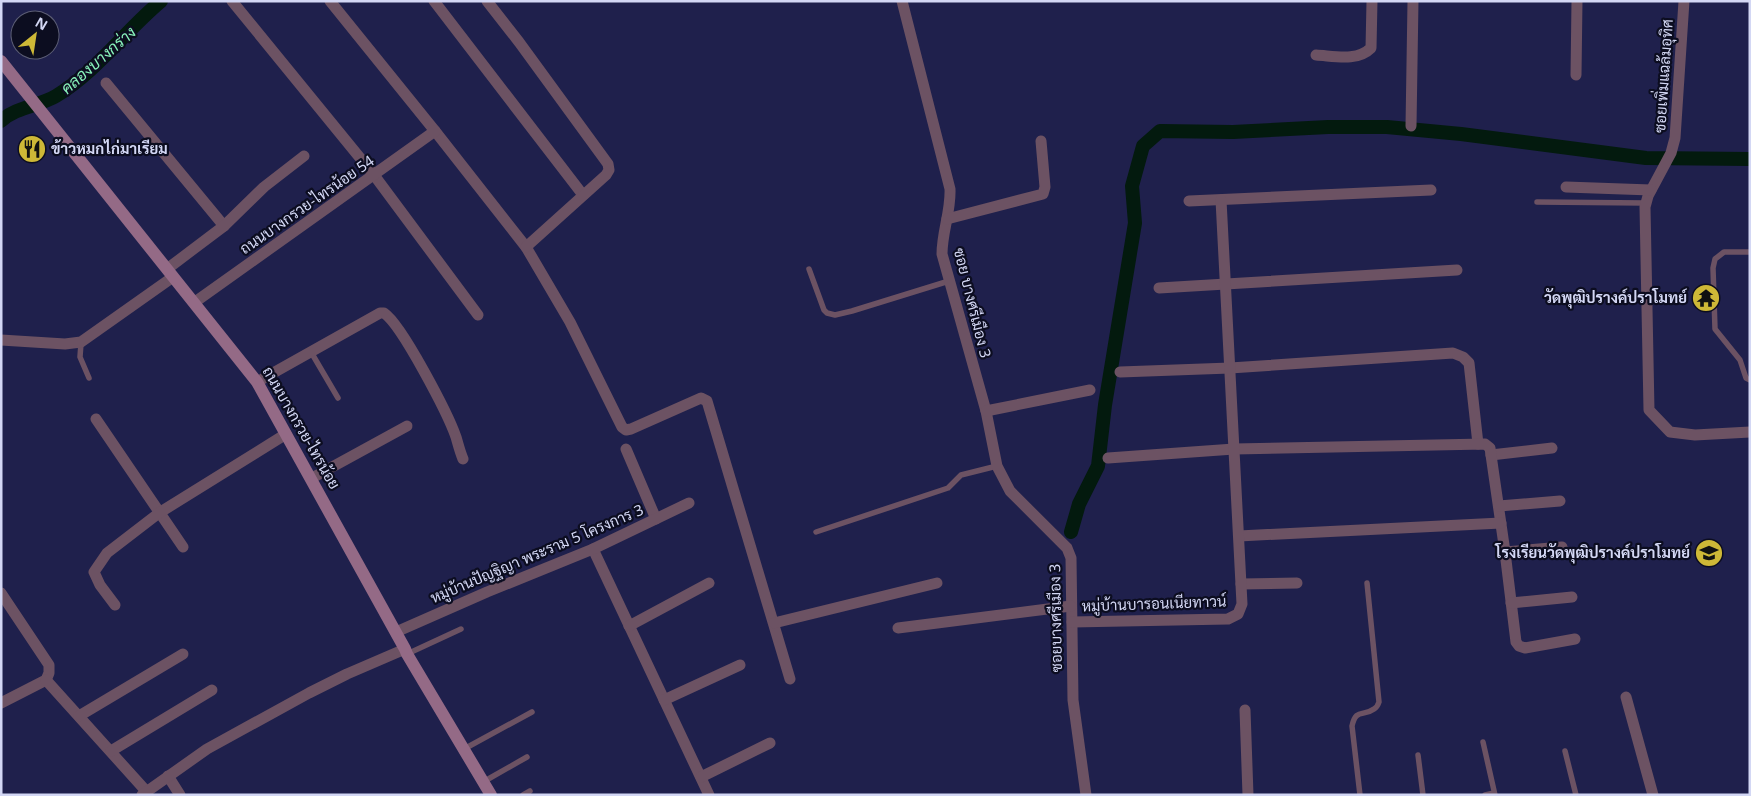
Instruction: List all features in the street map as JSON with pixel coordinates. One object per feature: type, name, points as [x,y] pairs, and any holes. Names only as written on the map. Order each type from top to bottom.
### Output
[{"type":"main road","name":"ถนนบางกรวย-ไทรน้อย","points":[[1,61],[257,382],[312,478],[406,651],[491,795]]},
{"type":"street","points":[[232,1],[374,175],[478,315]]},
{"type":"street","points":[[330,1],[526,247],[570,322],[622,427],[626,430],[631,430],[701,398],[707,401],[790,680]]},
{"type":"street","points":[[434,1],[583,195]]},
{"type":"street","points":[[487,1],[608,164],[606,175],[526,247]]},
{"type":"street","name":"ซอย บางศรีเมือง 3","points":[[902,1],[950,189],[942,254],[986,411],[997,466]]},
{"type":"street","points":[[1316,55],[1356,57],[1367,52],[1371,48],[1372,1]]},
{"type":"street","points":[[1411,126],[1413,1]]},
{"type":"street","points":[[1576,74],[1577,1]]},
{"type":"street","name":"ซอยเพิ่มแฉล้มอุทิศ","points":[[1645,203],[1671,153],[1675,138],[1684,1]]},
{"type":"street","points":[[106,83],[224,226]]},
{"type":"street","name":"ถนนบางกรวย-ไทรน้อย 54","points":[[195,302],[435,131]]},
{"type":"street","points":[[947,219],[1043,194],[1045,187],[1041,141]]},
{"type":"street","points":[[1,340],[65,344],[81,342],[170,273],[224,226],[264,187],[304,156]]},
{"type":"street","points":[[1566,187],[1651,190]]},
{"type":"street","points":[[1189,201],[1431,190]]},
{"type":"street","points":[[1221,200],[1241,584],[1297,583]]},
{"type":"street","points":[[1645,203],[1649,410],[1670,432],[1695,435],[1750,432]]},
{"type":"street","points":[[1159,288],[1457,270]]},
{"type":"street","points":[[257,382],[380,313],[387,315],[410,347],[448,420],[463,459]]},
{"type":"street","points":[[1120,372],[1230,368],[1453,353],[1463,357],[1469,363],[1478,444]]},
{"type":"street","points":[[986,411],[1090,390]]},
{"type":"street","points":[[96,419],[183,547]]},
{"type":"street","points":[[312,478],[407,426]]},
{"type":"street","points":[[115,605],[100,585],[94,572],[107,553],[159,514],[286,434]]},
{"type":"street","points":[[1108,458],[1234,449],[1485,444],[1490,448],[1516,642],[1519,646],[1525,648],[1575,640]]},
{"type":"street","points":[[1491,455],[1552,448]]},
{"type":"street","points":[[626,449],[656,519]]},
{"type":"street","name":"ซอยบางศรีเมือง 3","points":[[997,466],[1010,491],[1067,548],[1071,558],[1073,700],[1086,795]]},
{"type":"street","points":[[1498,506],[1560,501]]},
{"type":"street","name":"หมู่บ้านปัญฐิญา พระราม 5 โครงการ 3","points":[[396,632],[593,549],[689,503]]},
{"type":"street","points":[[1239,536],[1501,522]]},
{"type":"street","points":[[1505,552],[1562,547]]},
{"type":"street","points":[[593,549],[709,795]]},
{"type":"street","points":[[629,626],[709,583]]},
{"type":"street","points":[[774,623],[938,584]]},
{"type":"street","name":"หมู่บ้านบารอนเนียทาวน์","points":[[1072,622],[1228,619],[1238,614],[1242,604],[1241,584]]},
{"type":"street","points":[[1,593],[49,665],[49,673],[46,680],[1,703]]},
{"type":"street","points":[[1511,603],[1572,597]]},
{"type":"street","points":[[898,628],[1071,606]]},
{"type":"street","points":[[46,680],[111,751],[144,793],[207,749],[309,693],[347,674],[406,651]]},
{"type":"street","points":[[80,716],[183,654]]},
{"type":"street","points":[[664,700],[740,665]]},
{"type":"street","points":[[111,751],[212,690]]},
{"type":"street","points":[[1626,697],[1653,795]]},
{"type":"street","points":[[1245,710],[1248,795]]},
{"type":"street","points":[[701,777],[770,743]]},
{"type":"street","points":[[168,776],[180,795]]},
{"type":"lane","points":[[1537,202],[1645,203]]},
{"type":"lane","points":[[1750,252],[1724,252],[1715,259],[1713,268],[1715,329],[1740,360],[1746,378],[1750,380]]},
{"type":"lane","points":[[809,269],[824,310],[827,313],[835,314],[852,311],[949,281]]},
{"type":"lane","points":[[81,342],[80,357],[89,378]]},
{"type":"lane","points":[[311,352],[338,398]]},
{"type":"lane","points":[[816,532],[948,488],[961,475],[997,466]]},
{"type":"lane","points":[[1360,795],[1352,726],[1354,718],[1360,713],[1374,710],[1380,702],[1367,583]]},
{"type":"lane","points":[[406,651],[462,629]]},
{"type":"lane","points":[[464,749],[532,712]]},
{"type":"lane","points":[[1483,742],[1494,794],[1486,795]]},
{"type":"lane","points":[[1565,751],[1576,795]]},
{"type":"lane","points":[[1418,755],[1423,795]]},
{"type":"lane","points":[[483,782],[527,757]]},
{"type":"lane","points":[[523,795],[530,791]]},
{"type":"waterway","name":"คลองบางกร่าง","points":[[1,121],[7,116],[56,96],[71,86],[98,63],[161,1]]},
{"type":"waterway","points":[[1071,532],[1079,504],[1098,466],[1105,405],[1135,223],[1132,186],[1143,146],[1160,131],[1233,132],[1328,127],[1387,127],[1461,134],[1646,158],[1750,159]]},
{"type":"place","name":"ข้าวหมกไก่มาเรียม","points":[[32,149]]},
{"type":"place","name":"วัดพุฒิปรางค์ปราโมทย์","points":[[1706,298]]},
{"type":"place","name":"โรงเรียนวัดพุฒิปรางค์ปราโมทย์","points":[[1709,553]]}]
